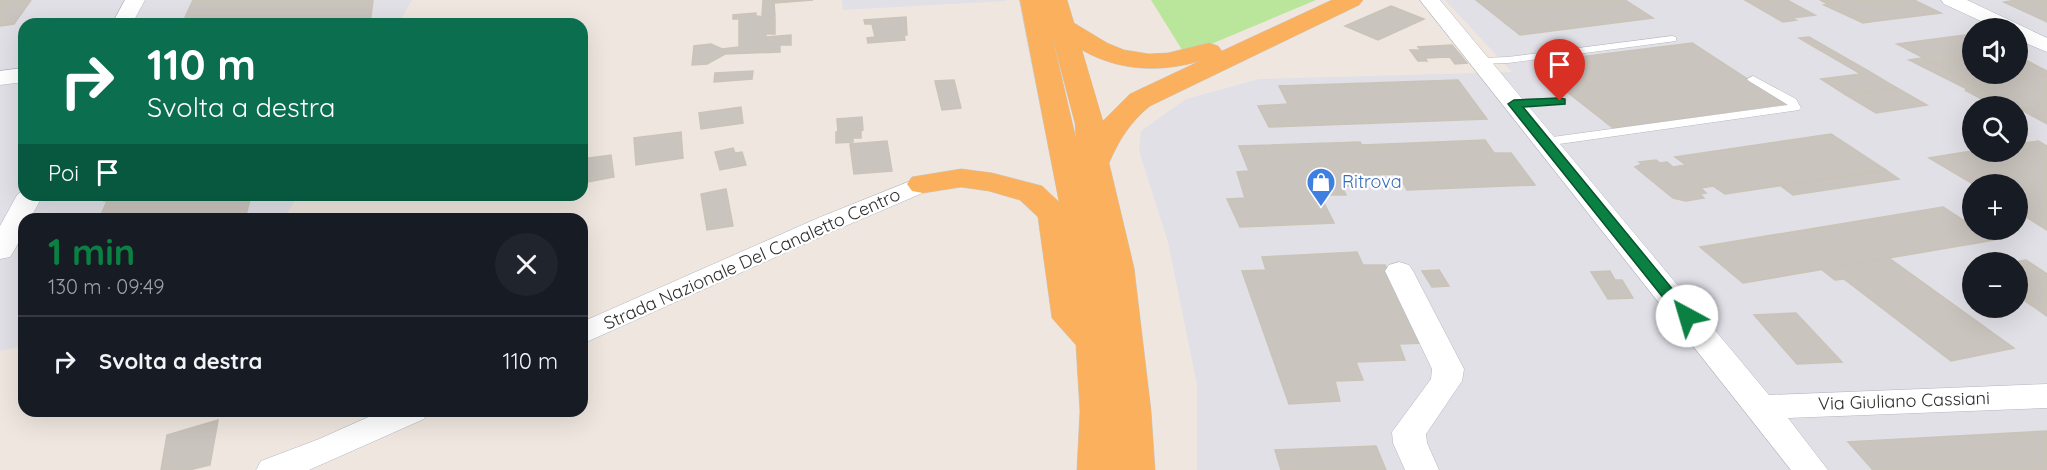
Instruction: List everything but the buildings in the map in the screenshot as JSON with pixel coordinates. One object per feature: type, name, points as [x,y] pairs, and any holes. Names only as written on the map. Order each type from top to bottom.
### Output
[{"type":"highway","points":[[1032,0],[1073,124],[1094,162],[1117,268],[1131,411],[1134,470]]},
{"type":"highway","points":[[1055,0],[1062,26],[1087,257],[1100,411],[1098,470]]},
{"type":"highway","points":[[1062,26],[1095,49],[1112,56],[1154,62],[1181,59],[1208,52],[1340,0]]},
{"type":"highway","points":[[1094,162],[1109,129],[1121,114],[1140,100],[1351,0]]},
{"type":"highway","points":[[923,184],[961,178],[992,182],[1031,193],[1054,214],[1070,318],[1094,340]]},
{"type":"street","points":[[125,18],[135,0]]},
{"type":"street","points":[[1430,0],[1811,470]]},
{"type":"street","points":[[1951,0],[1990,18]]},
{"type":"street","points":[[2028,37],[2047,46]]},
{"type":"street","points":[[0,78],[18,76]]},
{"type":"street","name":"Strada Nazionale Del Canaletto Centro","points":[[588,331],[827,224],[923,184]]},
{"type":"street","points":[[0,252],[18,218]]},
{"type":"street","points":[[1399,271],[1448,369],[1446,381],[1409,432],[1410,443],[1422,470]]},
{"type":"street","name":"Via Giuliano Cassiani","points":[[1760,407],[2047,396]]},
{"type":"street","points":[[273,470],[331,448],[399,417]]},
{"type":"lane","points":[[1480,61],[1508,60],[1672,39]]},
{"type":"lane","points":[[1545,142],[1795,108],[1792,101],[1753,79]]},
{"type":"lane","points":[[1514,104],[1560,101]]},
{"type":"shaded area","points":[[0,0],[412,0],[402,18],[18,18],[18,201],[294,201],[288,213],[18,213],[18,347],[0,351]]},
{"type":"shaded area","points":[[842,0],[1006,0],[1006,1],[843,10]]},
{"type":"shaded area","points":[[1445,0],[2047,0],[2047,470],[1197,470],[1197,385],[1168,242],[1139,151],[1141,131],[1186,99],[1259,79],[1512,72]]},
{"type":"green space","points":[[1151,0],[1316,0],[1197,50],[1184,53]]},
{"type":"place","name":"Ritrova","points":[[1321,208]]},
{"type":"route","points":[[1560,101],[1514,104],[1687,316]]}]
